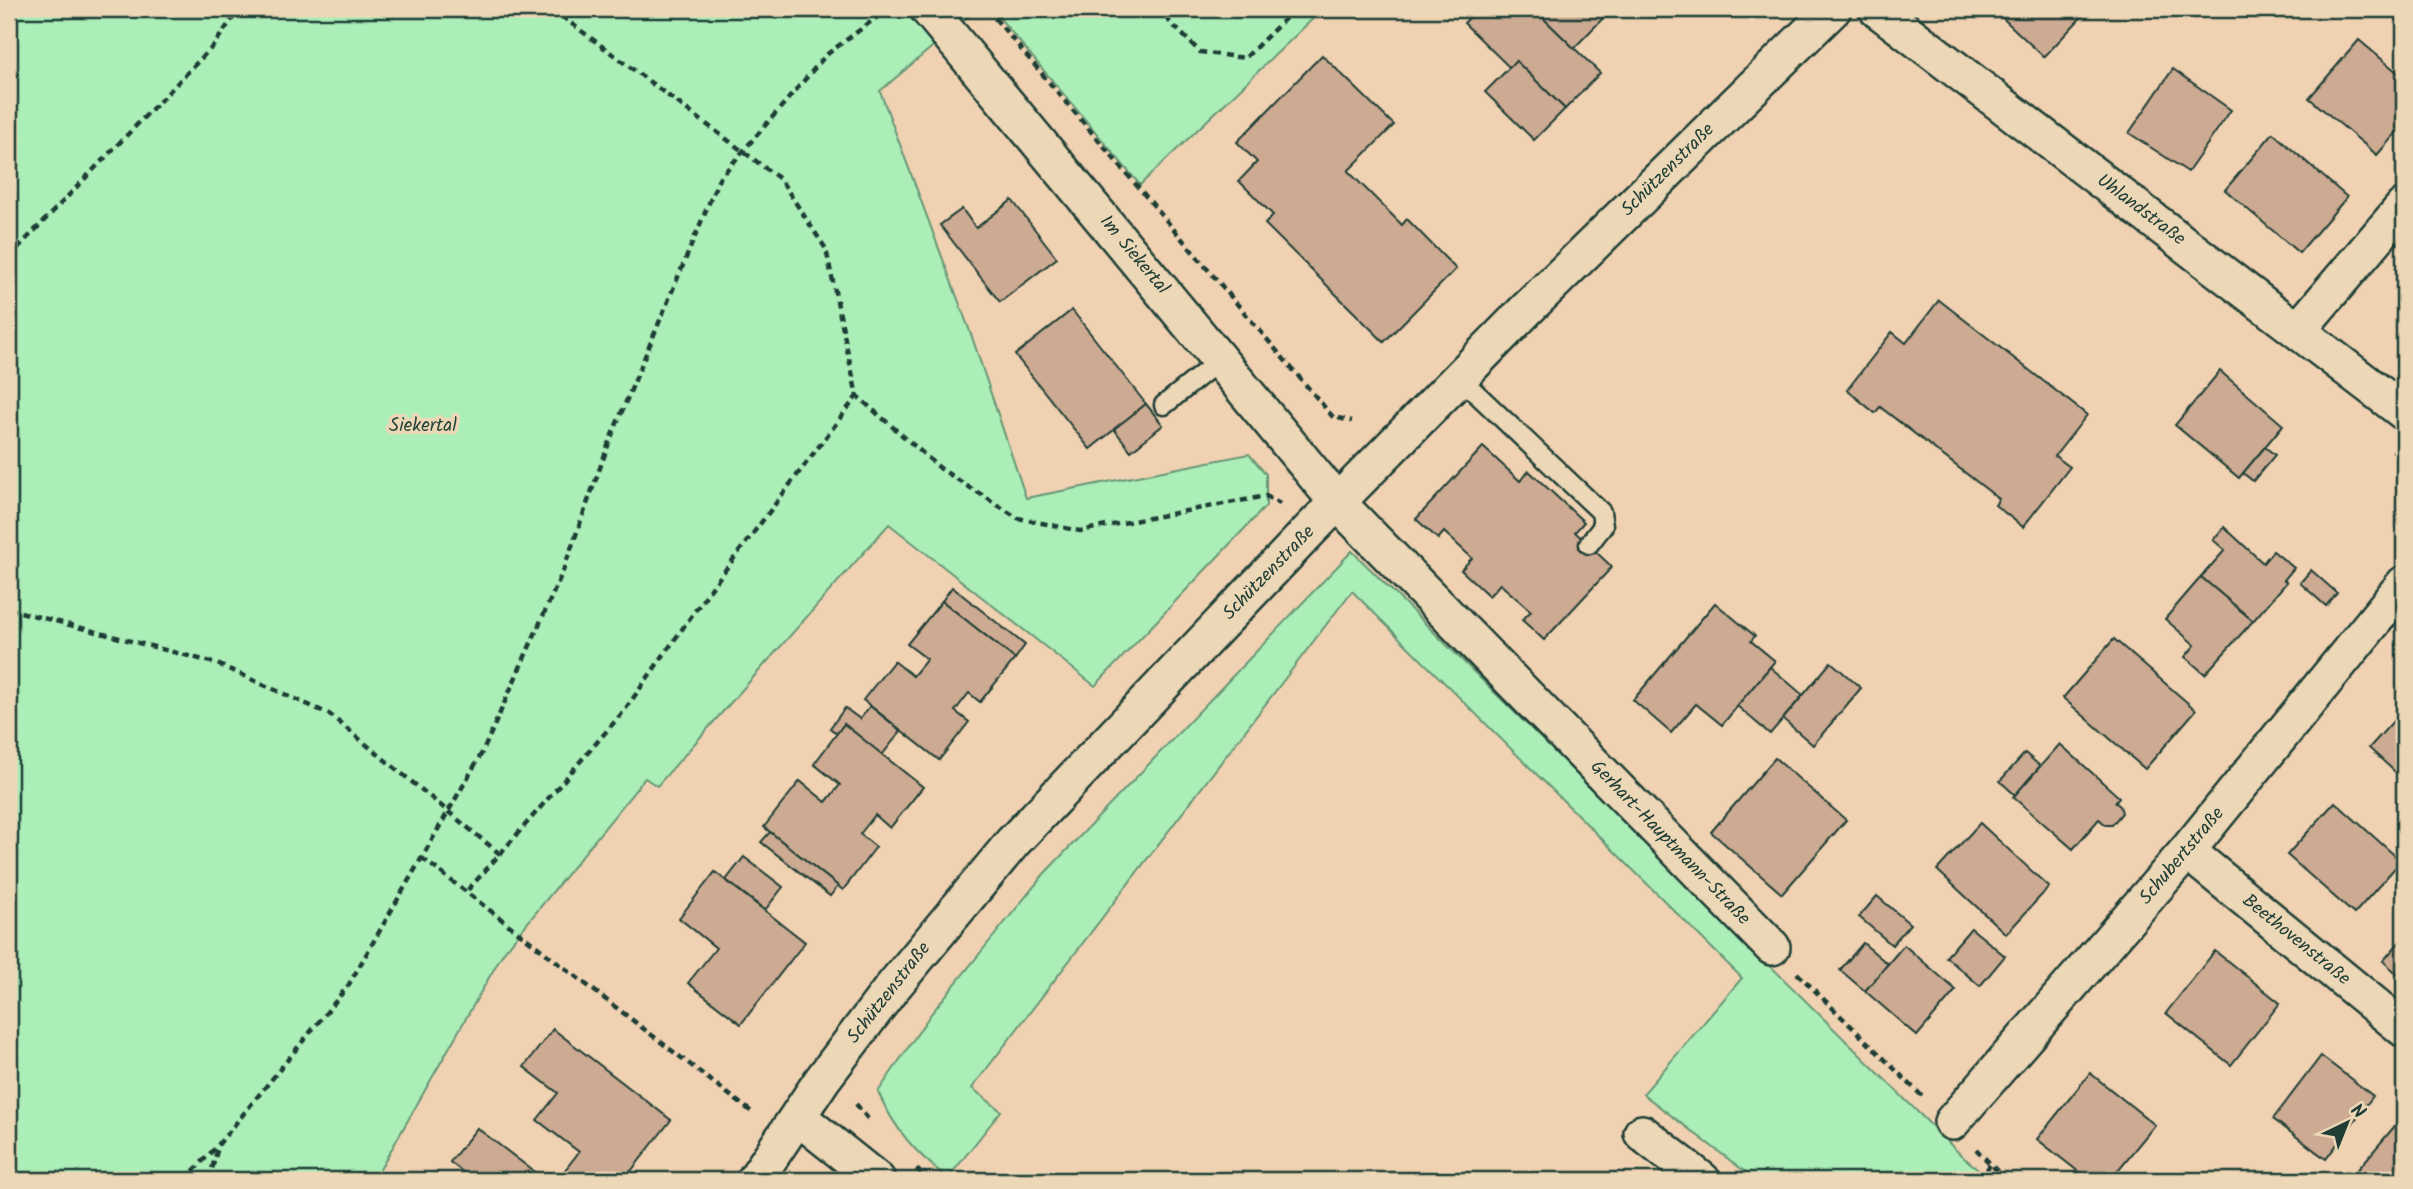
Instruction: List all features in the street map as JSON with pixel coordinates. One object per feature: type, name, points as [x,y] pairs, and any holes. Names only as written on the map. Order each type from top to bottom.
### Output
[{"type":"street","name":"Schützenstraße","points":[[755,1180],[894,985],[1013,842],[1526,310],[1833,9]]},
{"type":"street","name":"Uhlandstraße","points":[[1877,9],[2299,329],[2404,412]]},
{"type":"street","name":"Im Siekertal","points":[[931,13],[1338,503]]},
{"type":"street","points":[[2299,329],[2404,206]]},
{"type":"street","name":"Gerhart-Hauptmann-Straße","points":[[1338,503],[1772,947]]},
{"type":"street","name":"Schubertstraße","points":[[1952,1122],[2188,851],[2404,584]]},
{"type":"street","name":"Beethovenstraße","points":[[2188,851],[2404,1029]]},
{"type":"street","points":[[791,1128],[877,1180]]},
{"type":"street","points":[[1642,1133],[1702,1180]]},
{"type":"lane","points":[[1164,405],[1221,359]]},
{"type":"lane","points":[[1461,379],[1601,512],[1603,526],[1589,544]]},
{"type":"path","points":[[9,257],[214,45],[239,9]]},
{"type":"path","points":[[552,9],[780,179],[826,249],[858,396],[941,469],[1018,518],[1080,531],[1266,496],[1283,506]]},
{"type":"path","points":[[185,1180],[218,1145],[348,986],[483,751],[563,570],[610,440],[719,179],[826,55],[888,9],[931,13]]},
{"type":"path","points":[[987,9],[1333,417],[1352,421]]},
{"type":"path","points":[[1157,9],[1199,52],[1245,58],[1295,9]]},
{"type":"path","points":[[465,893],[624,711],[707,594],[858,396]]},
{"type":"path","points":[[9,609],[215,663],[328,714],[450,810],[500,854]]},
{"type":"path","points":[[422,858],[465,893],[791,1128]]},
{"type":"path","points":[[1772,947],[1952,1122],[2006,1180]]},
{"type":"path","points":[[209,1180],[218,1145]]},
{"type":"path","points":[[1980,1180],[1990,1165]]},
{"type":"green space","name":"Siekertal","points":[[9,9],[977,9],[880,91],[972,337],[1026,498],[1249,454],[1266,474],[1266,506],[1095,686],[889,524],[657,786],[645,778],[503,953],[374,1180],[9,1180]]},
{"type":"green space","points":[[992,9],[1323,9],[1140,185]]},
{"type":"green space","points":[[1352,551],[1963,1157],[1992,1180],[1756,1180],[1643,1094],[1742,978],[1352,591],[972,1088],[1001,1111],[948,1178],[926,1160],[899,1130],[878,1092],[930,1015],[1044,874]]},
{"type":"building","points":[[1478,9],[1534,9],[1600,73],[1565,109],[1516,61],[1509,67],[1464,23]]},
{"type":"building","points":[[1534,9],[1612,9],[1574,48]]},
{"type":"building","points":[[1993,9],[2089,9],[2044,57]]},
{"type":"building","points":[[2359,40],[2404,78],[2404,124],[2377,155],[2309,98]]},
{"type":"building","points":[[1322,55],[1394,125],[1348,171],[1402,225],[1407,219],[1456,269],[1384,342],[1265,224],[1273,215],[1239,181],[1257,162],[1237,142]]},
{"type":"building","points":[[1516,61],[1565,109],[1534,140],[1485,92]]},
{"type":"building","points":[[2173,69],[2231,110],[2188,172],[2129,133]]},
{"type":"building","points":[[2273,133],[2347,197],[2299,253],[2225,190]]},
{"type":"building","points":[[1012,200],[1057,258],[1000,302],[940,225],[962,209],[976,228]]},
{"type":"building","points":[[1939,300],[2087,415],[2055,456],[2070,467],[2023,527],[1995,505],[1999,499],[1880,407],[1875,413],[1847,390],[1892,332],[1906,343]]},
{"type":"building","points":[[1072,310],[1146,404],[1090,449],[1015,355]]},
{"type":"building","points":[[2220,371],[2283,425],[2239,478],[2175,425]]},
{"type":"building","points":[[1146,404],[1163,425],[1131,451],[1114,429]]},
{"type":"building","points":[[1483,447],[1520,481],[1529,471],[1584,522],[1575,532],[1612,567],[1544,640],[1522,620],[1531,611],[1500,584],[1489,596],[1461,570],[1472,558],[1444,532],[1438,539],[1416,519]]},
{"type":"building","points":[[2265,447],[2275,455],[2253,481],[2243,473]]},
{"type":"building","points":[[2224,527],[2263,563],[2273,551],[2294,568],[2284,580],[2287,582],[2253,621],[2201,577],[2225,550],[2213,540]]},
{"type":"building","points":[[2311,570],[2337,593],[2326,606],[2300,583]]},
{"type":"building","points":[[2201,577],[2253,621],[2205,674],[2185,657],[2195,645],[2165,619]]},
{"type":"building","points":[[952,587],[1025,645],[1015,659],[942,601]]},
{"type":"building","points":[[942,601],[1015,659],[980,702],[969,693],[955,711],[969,722],[939,760],[863,700],[894,661],[913,676],[927,659],[907,644]]},
{"type":"building","points":[[1715,603],[1755,636],[1751,641],[1775,661],[1722,725],[1696,704],[1671,733],[1633,700]]},
{"type":"building","points":[[2114,639],[2196,710],[2145,769],[2063,698]]},
{"type":"building","points":[[1831,662],[1861,688],[1813,745],[1783,719]]},
{"type":"building","points":[[1770,667],[1803,695],[1770,734],[1737,706]]},
{"type":"building","points":[[870,706],[901,731],[882,755],[844,724],[837,734],[830,728],[845,708],[860,719]]},
{"type":"building","points":[[2404,709],[2404,780],[2369,748]]},
{"type":"building","points":[[844,724],[923,787],[890,828],[875,815],[860,834],[876,847],[843,890],[764,827],[800,781],[826,802],[840,785],[814,764]]},
{"type":"building","points":[[2060,744],[2119,797],[2115,802],[2122,813],[2112,825],[2106,825],[2099,819],[2073,849],[2013,797]]},
{"type":"building","points":[[2025,753],[2040,766],[2015,795],[2000,781]]},
{"type":"building","points":[[1775,758],[1846,820],[1782,894],[1711,832]]},
{"type":"building","points":[[2335,802],[2401,861],[2354,914],[2287,855]]},
{"type":"building","points":[[1980,823],[2049,887],[2006,934],[1937,870]]},
{"type":"building","points":[[770,832],[838,886],[830,896],[761,842]]},
{"type":"building","points":[[744,857],[783,887],[765,910],[726,880]]},
{"type":"building","points":[[715,872],[805,942],[741,1024],[688,983],[716,948],[679,918]]},
{"type":"building","points":[[1877,896],[1910,924],[1892,945],[1859,917]]},
{"type":"building","points":[[1971,928],[2005,956],[1980,986],[1946,957]]},
{"type":"building","points":[[2404,937],[2404,980],[2383,961]]},
{"type":"building","points":[[1863,943],[1888,964],[1865,991],[1840,970]]},
{"type":"building","points":[[1904,945],[1956,990],[1917,1036],[1865,991]]},
{"type":"building","points":[[2215,951],[2280,1003],[2231,1065],[2166,1013]]},
{"type":"building","points":[[553,1029],[671,1120],[624,1180],[557,1180],[579,1152],[537,1120],[558,1093],[524,1067]]},
{"type":"building","points":[[2321,1056],[2373,1096],[2326,1159],[2273,1119]]},
{"type":"building","points":[[2090,1073],[2155,1125],[2110,1180],[2089,1180],[2037,1139]]},
{"type":"building","points":[[2399,1121],[2404,1126],[2404,1180],[2349,1180]]},
{"type":"building","points":[[477,1128],[545,1180],[473,1180],[450,1162]]}]
